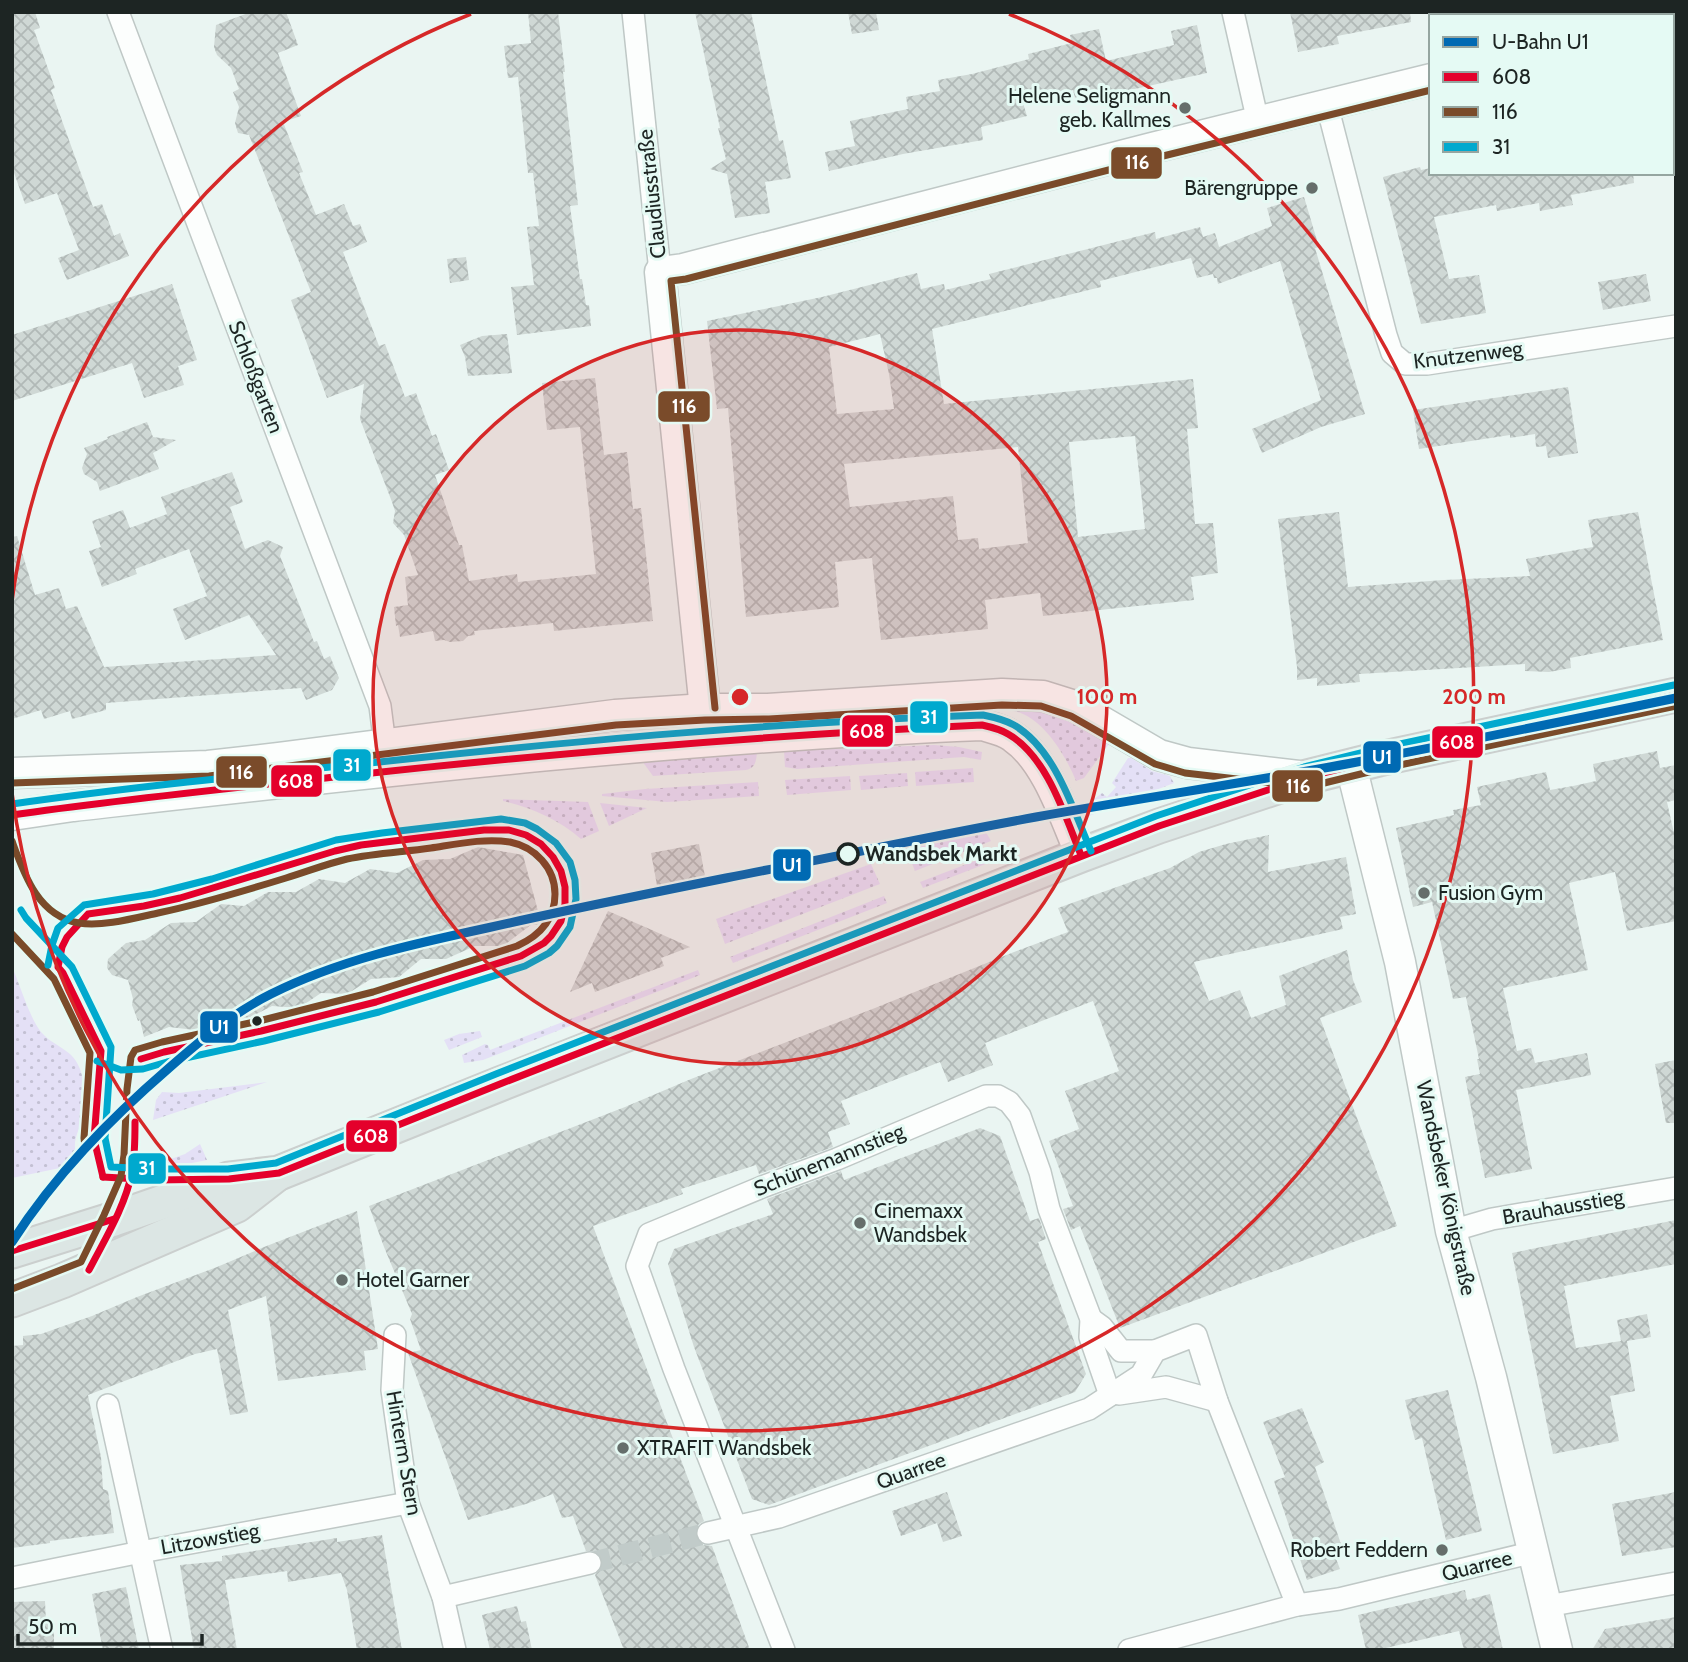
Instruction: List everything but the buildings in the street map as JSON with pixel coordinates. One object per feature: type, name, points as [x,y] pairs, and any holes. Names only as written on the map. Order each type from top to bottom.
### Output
[{"type":"main road","points":[[660,272],[683,269],[1429,80]]},
{"type":"main road","name":"Claudiusstraße","points":[[660,272],[705,709]]},
{"type":"main road","points":[[12,773],[208,766],[615,715],[705,709],[768,709],[1002,694],[1043,696],[1075,706],[1159,755],[1188,762],[1307,777]]},
{"type":"main road","points":[[12,1251],[229,1179],[279,1173],[1159,826],[1307,777],[1676,695]]},
{"type":"main road","points":[[705,709],[718,724],[741,740]]},
{"type":"main road","points":[[658,747],[689,731],[705,709]]},
{"type":"main road","points":[[12,815],[463,763],[741,740],[982,725],[1011,735],[1036,760],[1052,788],[1081,855]]},
{"type":"main road","name":"Wandsbeker Königstraße","points":[[1351,766],[1400,962],[1451,1231],[1491,1377],[1557,1650]]},
{"type":"main road","points":[[12,1300],[80,1274],[237,1205],[279,1173]]},
{"type":"main road","points":[[12,1233],[50,1239]]},
{"type":"street","name":"Schloßgarten","points":[[118,12],[380,706],[385,745]]},
{"type":"street","name":"Claudiusstraße","points":[[633,12],[660,272]]},
{"type":"street","points":[[1233,12],[1258,122]]},
{"type":"street","name":"Knutzenweg","points":[[1327,105],[1385,335],[1392,353],[1405,365],[1427,364],[1676,326]]},
{"type":"street","name":"Schünemannstieg","points":[[784,1650],[637,1266],[649,1234],[986,1096],[998,1096],[1009,1101],[1020,1116],[1040,1172],[1049,1209],[1091,1319],[1090,1337],[1110,1395]]},
{"type":"street","name":"Brauhausstieg","points":[[1451,1231],[1492,1219],[1676,1188]]},
{"type":"street","points":[[1091,1319],[1102,1327],[1121,1351],[1155,1351],[1196,1335],[1217,1401],[1297,1605]]},
{"type":"street","name":"Hinterm Stern","points":[[395,1335],[392,1390],[408,1503],[443,1598],[455,1650]]},
{"type":"street","name":"Quarree","points":[[708,1532],[779,1517],[1088,1409],[1141,1375],[1155,1351]]},
{"type":"street","name":"Quarree","points":[[1110,1395],[1166,1387],[1217,1401]]},
{"type":"street","points":[[108,1405],[162,1650]]},
{"type":"street","name":"Litzowstieg","points":[[12,1578],[408,1503]]},
{"type":"street","name":"Quarree","points":[[1129,1650],[1297,1605],[1339,1599],[1534,1552]]},
{"type":"street","points":[[443,1598],[590,1563]]},
{"type":"street","points":[[1547,1606],[1676,1583]]},
{"type":"shaded area","points":[[1015,708],[1060,717],[1109,744],[1084,778],[1076,781],[1066,760],[1044,729],[1025,715],[1014,711]]},
{"type":"shaded area","points":[[934,745],[982,752],[981,760],[964,757],[797,769],[785,767],[784,751]]},
{"type":"shaded area","points":[[757,753],[754,764],[746,770],[653,776],[642,761]]},
{"type":"shaded area","points":[[1128,758],[1152,771],[1170,776],[1174,783],[1089,816],[1086,805],[1102,793],[1107,797],[1116,787],[1112,783]]},
{"type":"shaded area","points":[[973,768],[974,782],[916,786],[915,772]]},
{"type":"shaded area","points":[[907,773],[908,786],[861,790],[859,776]]},
{"type":"shaded area","points":[[850,776],[851,790],[787,795],[785,780]]},
{"type":"shaded area","points":[[758,782],[759,796],[667,802],[602,796],[645,789]]},
{"type":"shaded area","points":[[503,799],[588,802],[599,831],[581,839],[554,820]]},
{"type":"shaded area","points":[[600,803],[647,808],[609,826]]},
{"type":"shaded area","points":[[982,825],[991,841],[915,871],[907,851]]},
{"type":"shaded area","points":[[993,854],[996,860],[923,888],[920,882]]},
{"type":"shaded area","points":[[871,864],[880,884],[725,944],[716,919]]},
{"type":"shaded area","points":[[884,896],[887,903],[733,963],[730,957]]},
{"type":"shaded area","points":[[12,967],[41,1032],[76,1061],[86,1098],[75,1140],[79,1164],[12,1178]]},
{"type":"shaded area","points":[[698,970],[700,975],[483,1060],[464,1063],[462,1055],[485,1044],[490,1050]]},
{"type":"shaded area","points":[[480,1031],[482,1037],[449,1050],[444,1040],[459,1034]]},
{"type":"shaded area","points":[[267,1082],[153,1120],[156,1100],[162,1092],[179,1093]]},
{"type":"shaded area","points":[[200,1144],[207,1160],[157,1170],[155,1167],[185,1154]]},
{"type":"tunnel","points":[[590,1563],[708,1533]]},
{"type":"metro line","name":"U1","points":[[12,1242],[46,1194],[84,1149],[193,1047],[257,1001],[350,962],[432,940],[546,915],[919,839],[1357,762],[1676,698]]},
{"type":"transit line","name":"116","points":[[715,708],[671,281],[1429,90]]},
{"type":"transit line","name":"31","points":[[21,910],[72,967],[111,1047],[105,1138],[111,1167],[228,1169],[276,1163],[1156,816],[1304,767],[1674,685]]},
{"type":"transit line","name":"608","points":[[103,1177],[156,1180],[229,1179],[279,1173],[1159,826],[1307,777],[1676,695]]},
{"type":"transit line","name":"116","points":[[12,783],[209,776],[616,725],[1002,705],[1041,706],[1071,716],[1155,764],[1185,773],[1308,787],[1676,706]]},
{"type":"transit line","name":"31","points":[[12,804],[191,782],[600,740],[829,722],[983,715],[1014,725],[1041,749],[1070,799],[1091,851]]},
{"type":"transit line","name":"608","points":[[12,815],[178,794],[503,760],[742,739],[982,725],[1008,734],[1034,757],[1053,788],[1081,855]]},
{"type":"transit line","name":"31","points":[[48,965],[58,928],[84,905],[153,894],[212,879],[336,840],[501,819],[525,823],[537,829],[556,843],[570,862],[576,899],[570,927],[549,953],[525,966],[379,1012],[143,1069],[121,1070],[97,1061]]},
{"type":"transit line","name":"608","points":[[103,1177],[94,1139],[101,1051],[58,967],[67,937],[88,914],[180,898],[361,845],[484,830],[509,830],[526,835],[541,844],[561,871],[565,887],[561,921],[544,943],[521,956],[376,1002],[141,1059]]},
{"type":"transit line","name":"116","points":[[12,841],[28,880],[43,903],[65,919],[88,924],[119,921],[190,906],[347,859],[480,841],[510,842],[528,849],[547,867],[555,894],[552,912],[544,926],[517,946],[373,992],[135,1050],[131,1057],[127,1089],[121,1176],[81,1262],[12,1289]]},
{"type":"transit line","name":"116","points":[[12,934],[54,979],[90,1053],[85,1147]]},
{"type":"transit line","name":"608","points":[[89,1270],[125,1198],[134,1160],[135,1122]]},
{"type":"transit line","name":"608","points":[[12,1251],[114,1219]]},
{"type":"place","name":"Helene Seligmann geb. Kallmes","points":[[1185,108]]},
{"type":"place","name":"Bärengruppe","points":[[1312,188]]},
{"type":"place","name":"Wandsbek Markt","points":[[848,854]]},
{"type":"place","name":"Fusion Gym","points":[[1424,893]]},
{"type":"place","name":"Cinemaxx Wandsbek","points":[[860,1223]]},
{"type":"place","name":"Hotel Garner","points":[[342,1280]]},
{"type":"place","name":"XTRAFIT Wandsbek","points":[[623,1448]]},
{"type":"place","name":"Robert Feddern","points":[[1442,1550]]}]
